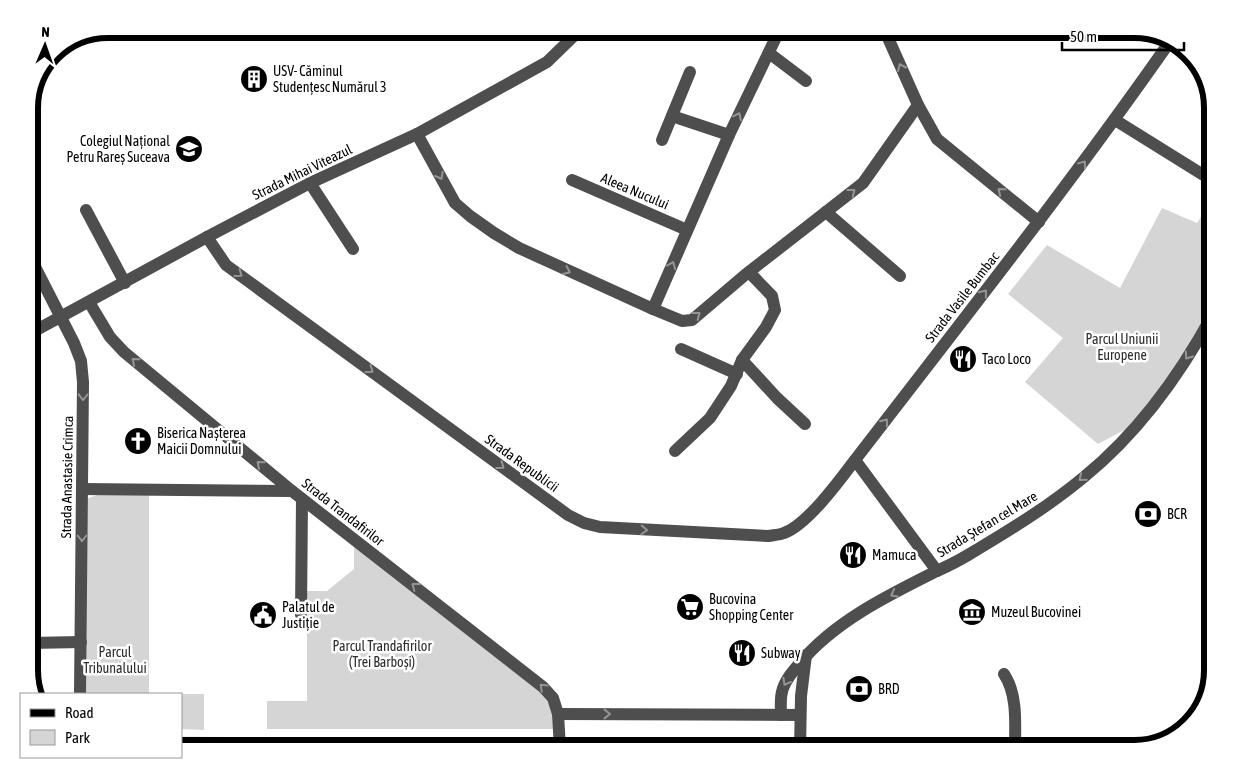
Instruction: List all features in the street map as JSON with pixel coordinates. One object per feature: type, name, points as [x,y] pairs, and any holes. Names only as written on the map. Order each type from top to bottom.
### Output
[{"type":"street","name":"Strada Mihai Viteazul","points":[[38,329],[310,183],[417,134],[547,62],[572,38]]},
{"type":"street","points":[[653,309],[729,135],[776,38]]},
{"type":"street","points":[[888,38],[918,105],[937,139],[1039,222]]},
{"type":"street","name":"Strada Vasile Bumbac","points":[[855,460],[1039,222],[1168,46]]},
{"type":"street","points":[[769,53],[806,81]]},
{"type":"street","points":[[662,140],[690,72]]},
{"type":"street","points":[[417,134],[455,203],[470,216],[519,248],[682,321],[692,320],[749,272],[863,183],[918,105]]},
{"type":"street","points":[[672,116],[729,135]]},
{"type":"street","points":[[1115,120],[1204,175]]},
{"type":"street","name":"Aleea Nucului","points":[[572,180],[687,230]]},
{"type":"street","points":[[310,183],[353,249]]},
{"type":"street","points":[[86,210],[125,283]]},
{"type":"street","points":[[826,212],[900,276]]},
{"type":"street","name":"Strada Republicii","points":[[207,237],[226,265],[568,515],[584,523],[600,527],[768,536],[784,533],[797,526],[826,497],[855,460]]},
{"type":"street","name":"Strada Anastasie Crimca","points":[[38,272],[74,343],[81,361],[83,382],[80,693]]},
{"type":"street","points":[[675,451],[710,418],[731,386],[742,360],[766,327],[775,310],[772,296],[749,272]]},
{"type":"street","name":"Strada Trandafirilor","points":[[89,302],[110,337],[124,352],[297,495],[544,687],[553,698],[558,714],[560,740]]},
{"type":"street","name":"Strada Ștefan cel Mare","points":[[781,714],[782,690],[792,672],[806,655],[822,641],[886,597],[966,557],[1050,504],[1086,475],[1143,420],[1196,345],[1204,330]]},
{"type":"street","points":[[681,349],[737,374]]},
{"type":"street","points":[[742,360],[805,424]]},
{"type":"street","points":[[855,460],[937,571]]},
{"type":"street","points":[[82,489],[297,495],[300,615]]},
{"type":"street","points":[[38,643],[81,642]]},
{"type":"street","points":[[800,740],[802,678],[806,655]]},
{"type":"street","points":[[1004,674],[1009,682],[1013,699],[1015,740]]},
{"type":"street","points":[[558,714],[800,715]]},
{"type":"green space","name":"Parcul Uniunii Europene","points":[[1162,208],[1197,223],[1204,212],[1204,316],[1183,363],[1143,420],[1098,444],[1025,382],[1063,338],[1008,294],[1047,245],[1120,288]]},
{"type":"green space","name":"Parcul Tribunalului","points":[[114,489],[149,490],[149,693],[81,693],[83,500]]},
{"type":"green space","name":"Parcul Trandafirilor (Trei Barboși)","points":[[354,540],[553,698],[555,729],[267,729],[267,701],[307,701],[307,591],[327,591],[354,569]]},
{"type":"green space","name":"Parcul Tribunalului","points":[[182,694],[204,694],[204,730],[182,729]]},
{"type":"place","name":"USV- Căminul Studențesc Numărul 3","points":[[254,79]]},
{"type":"place","name":"Colegiul Național Petru Rareș Suceava","points":[[189,149]]},
{"type":"place","name":"Taco Loco","points":[[963,359]]},
{"type":"place","name":"Biserica Nașterea Maicii Domnului","points":[[138,441]]},
{"type":"place","name":"BCR","points":[[1148,514]]},
{"type":"place","name":"Mamuca","points":[[853,555]]},
{"type":"place","name":"Bucovina Shopping Center","points":[[690,607]]},
{"type":"place","name":"Muzeul Bucovinei","points":[[972,612]]},
{"type":"place","name":"Palatul de Justiție","points":[[263,615]]},
{"type":"place","name":"Subway","points":[[742,653]]},
{"type":"place","name":"BRD","points":[[859,689]]}]
